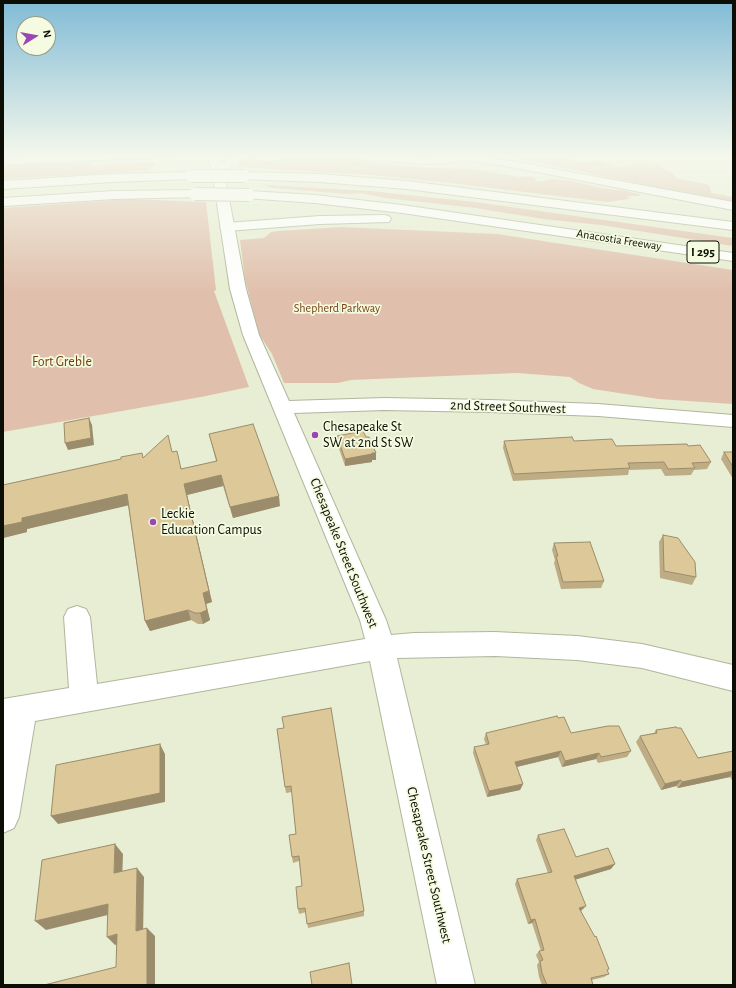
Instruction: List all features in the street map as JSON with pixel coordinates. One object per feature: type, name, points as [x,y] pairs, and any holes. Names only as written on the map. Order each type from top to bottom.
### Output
[{"type":"main road","name":"Anacostia Freeway","points":[[3,202],[33,200]]},
{"type":"main road","name":"Chesapeake Street Southwest","points":[[223,200],[241,303],[252,335],[373,620],[381,648],[456,985]]},
{"type":"main road","name":"Anacostia Freeway","points":[[326,200],[402,208],[733,256]]},
{"type":"main road","name":"Anacostia Freeway","points":[[527,200],[733,226]]},
{"type":"main road","points":[[702,200],[733,206]]},
{"type":"main road","points":[[228,227],[320,220],[403,219],[517,228],[673,248]]},
{"type":"main road","name":"2nd Street Southwest","points":[[283,407],[384,404],[490,406],[598,410],[733,421]]},
{"type":"main road","points":[[77,617],[84,699]]},
{"type":"main road","points":[[3,817],[12,711],[381,648],[422,645],[495,644],[577,648],[642,656],[733,678]]},
{"type":"green space","name":"Fort Greble","points":[[114,200],[206,202],[216,290],[214,291],[249,387],[3,432],[3,208]]},
{"type":"green space","points":[[404,200],[457,200],[475,202],[733,238],[733,246],[601,225],[543,219],[475,208]]},
{"type":"green space","points":[[591,200],[621,200],[607,202]]},
{"type":"green space","points":[[719,200],[733,200],[733,203]]},
{"type":"green space","name":"Shepherd Parkway","points":[[341,227],[497,234],[733,270],[733,404],[658,399],[593,389],[570,377],[517,373],[351,380],[338,383],[284,383],[272,354],[259,334],[245,279],[240,240],[264,238],[271,232],[278,231]]},
{"type":"building","points":[[89,418],[91,438],[65,443],[64,423]]},
{"type":"building","points":[[253,424],[279,496],[230,507],[221,475],[184,484],[209,591],[203,593],[207,610],[200,613],[195,613],[188,610],[145,621],[127,494],[22,518],[22,522],[3,526],[3,485],[121,459],[121,457],[142,453],[143,458],[168,435],[172,452],[177,451],[181,469],[217,461],[209,434]]},
{"type":"building","points":[[363,431],[366,437],[369,437],[376,453],[345,459],[337,436]]},
{"type":"building","points":[[572,437],[574,441],[612,439],[616,446],[700,445],[711,462],[692,463],[695,468],[668,469],[664,462],[628,463],[630,468],[514,474],[504,441]]},
{"type":"building","points":[[724,452],[733,452],[733,467]]},
{"type":"building","points":[[663,535],[678,538],[695,562],[696,577],[664,571]]},
{"type":"building","points":[[590,542],[604,581],[563,582],[554,543]]},
{"type":"building","points":[[331,708],[364,911],[307,924],[305,908],[298,909],[296,887],[302,886],[299,856],[292,857],[289,835],[296,834],[291,786],[285,787],[277,729],[284,728],[282,717]]},
{"type":"building","points":[[557,716],[558,718],[564,717],[571,733],[608,726],[619,726],[631,751],[601,757],[599,753],[565,761],[561,751],[515,762],[523,784],[489,791],[474,747],[489,744],[486,733]]},
{"type":"building","points":[[676,727],[681,728],[698,758],[733,751],[733,771],[682,782],[681,780],[665,784],[640,736],[657,733],[656,730]]},
{"type":"building","points":[[160,744],[160,793],[51,816],[56,765]]},
{"type":"building","points":[[564,829],[576,857],[608,848],[615,864],[574,876],[586,906],[579,908],[595,937],[596,936],[609,969],[607,970],[609,974],[591,978],[593,985],[547,985],[542,973],[540,961],[543,960],[539,951],[544,950],[535,919],[531,920],[517,879],[552,872],[538,835]]},
{"type":"building","points":[[115,844],[114,873],[137,868],[136,931],[147,928],[147,985],[44,985],[116,967],[117,934],[107,937],[108,904],[35,921],[42,860]]},
{"type":"building","points":[[349,963],[352,985],[312,985],[310,972]]},
{"type":"place","name":"Chesapeake St SW at 2nd St SW","points":[[315,435]]},
{"type":"place","name":"Leckie Education Campus","points":[[153,522]]}]
